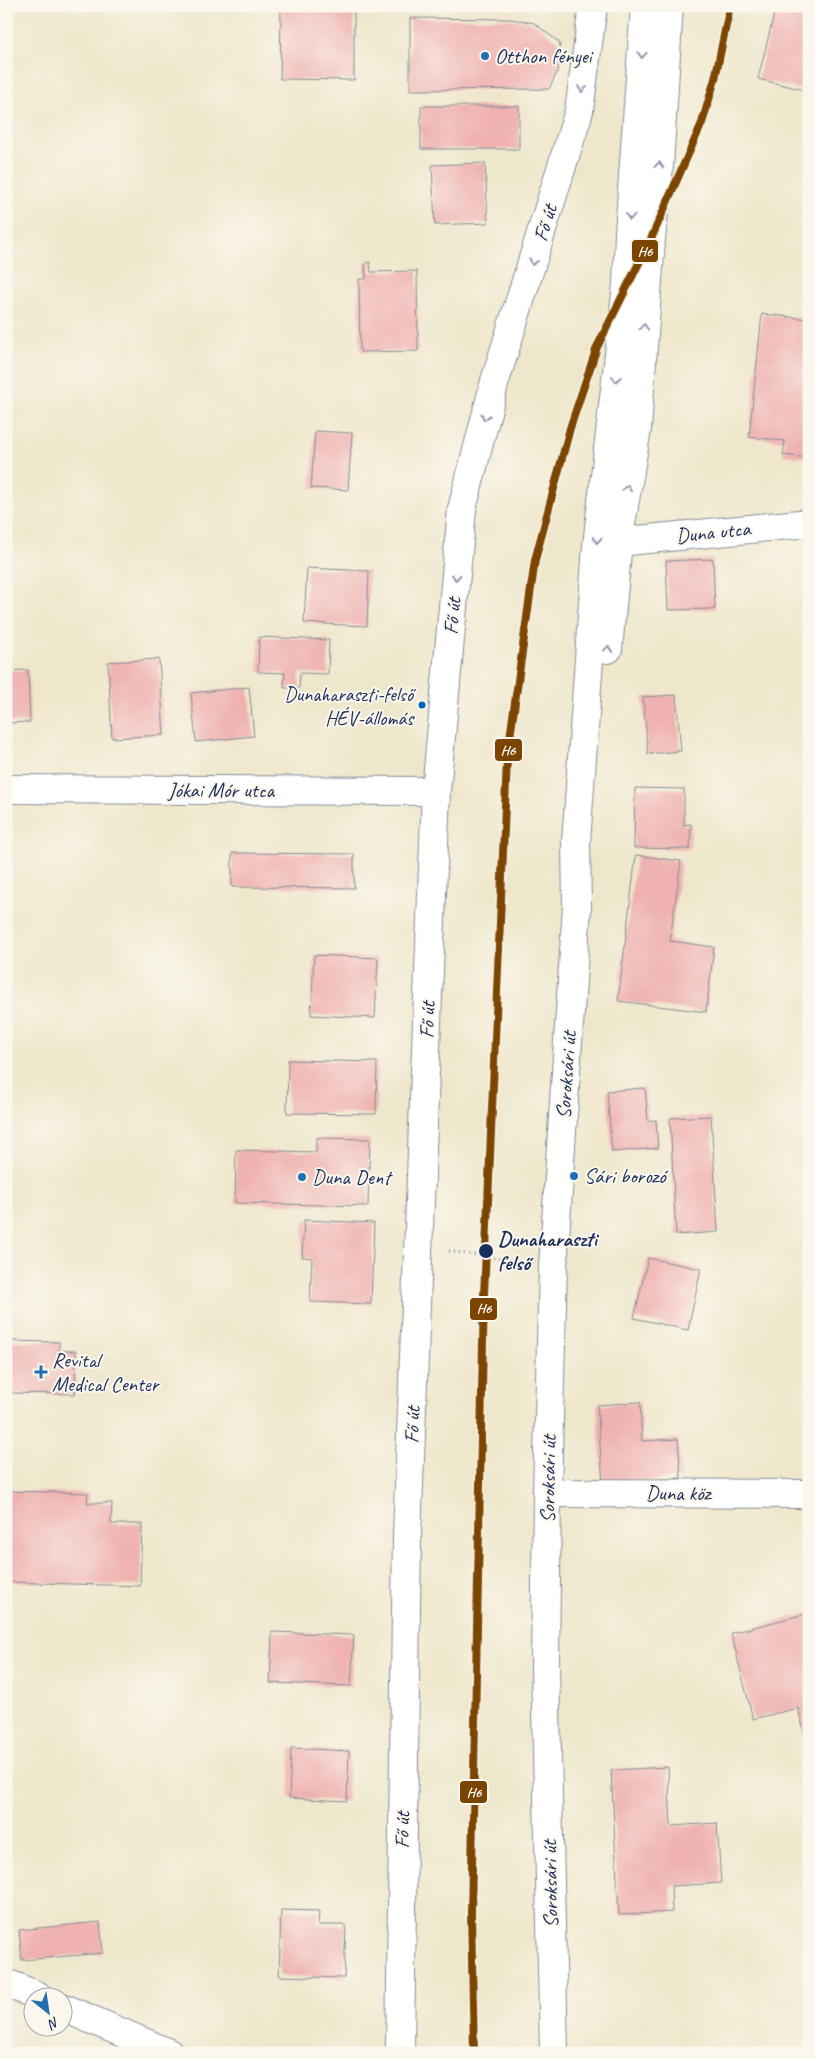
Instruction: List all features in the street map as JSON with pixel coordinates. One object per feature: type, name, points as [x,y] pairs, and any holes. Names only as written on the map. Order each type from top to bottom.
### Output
[{"type":"street","name":"Fő út","points":[[400,2053],[404,1668],[417,1247],[436,791],[462,509],[495,381],[579,111],[593,6]]},
{"type":"street","points":[[577,906],[576,843],[596,555],[627,285],[645,6]]},
{"type":"street","points":[[577,906],[589,845],[618,542],[637,429],[651,239],[659,166],[669,6]]},
{"type":"street","name":"Duna utca","points":[[618,542],[809,523]]},
{"type":"street","name":"Jókai Mór utca","points":[[6,789],[436,791]]},
{"type":"street","name":"Soroksári út","points":[[554,2053],[545,1667],[547,1493],[554,1267],[577,906]]},
{"type":"street","name":"Duna köz","points":[[547,1493],[809,1494]]},
{"type":"street","points":[[6,1983],[22,1990]]},
{"type":"street","points":[[72,2011],[169,2053]]},
{"type":"path","points":[[417,1247],[554,1267]]},
{"type":"building","points":[[281,6],[354,6],[354,80],[280,79]]},
{"type":"building","points":[[776,6],[809,6],[809,91],[758,79]]},
{"type":"building","name":"Otthon fényei","points":[[410,18],[511,19],[534,23],[560,43],[558,70],[549,89],[410,90]]},
{"type":"building","points":[[421,106],[519,106],[519,149],[421,149]]},
{"type":"building","points":[[485,163],[488,223],[435,225],[432,165]]},
{"type":"building","points":[[370,262],[371,272],[417,271],[418,351],[360,352],[359,279],[366,279],[365,263]]},
{"type":"building","points":[[762,314],[809,319],[809,458],[783,455],[785,441],[749,437]]},
{"type":"building","points":[[315,431],[352,433],[348,490],[311,488]]},
{"type":"building","points":[[713,559],[715,609],[668,610],[666,561]]},
{"type":"building","points":[[307,568],[369,571],[367,626],[304,623]]},
{"type":"building","points":[[259,637],[329,640],[328,674],[300,673],[299,688],[284,688],[285,673],[258,672]]},
{"type":"building","points":[[159,659],[164,735],[112,738],[108,662]]},
{"type":"building","points":[[28,670],[30,722],[6,723],[6,671]]},
{"type":"building","points":[[249,687],[254,736],[196,742],[191,693]]},
{"type":"building","points":[[676,695],[681,751],[648,754],[643,697]]},
{"type":"building","points":[[635,788],[684,789],[684,825],[691,824],[690,849],[634,848]]},
{"type":"building","points":[[232,853],[354,854],[354,888],[232,887]]},
{"type":"building","points":[[636,855],[681,861],[670,941],[714,947],[706,1012],[618,1001]]},
{"type":"building","points":[[314,955],[378,958],[375,1018],[311,1015]]},
{"type":"building","points":[[288,1060],[377,1062],[376,1114],[287,1113]]},
{"type":"building","points":[[645,1088],[648,1121],[656,1120],[658,1148],[612,1152],[607,1091]]},
{"type":"building","points":[[711,1116],[718,1232],[676,1235],[670,1118]]},
{"type":"building","name":"Duna Dent","points":[[316,1138],[370,1139],[368,1206],[235,1203],[236,1150],[316,1152]]},
{"type":"building","points":[[304,1220],[374,1223],[371,1304],[310,1302],[312,1258],[302,1257]]},
{"type":"building","points":[[648,1258],[701,1269],[688,1330],[634,1318]]},
{"type":"building","name":"Revital Medical Center","points":[[6,1341],[59,1342],[59,1351],[76,1351],[75,1394],[6,1393]]},
{"type":"building","points":[[640,1402],[642,1441],[678,1439],[681,1478],[603,1484],[597,1405]]},
{"type":"building","points":[[6,1491],[88,1493],[87,1503],[112,1503],[111,1524],[142,1524],[140,1586],[6,1582]]},
{"type":"building","points":[[809,1613],[808,1747],[798,1708],[753,1719],[731,1633]]},
{"type":"building","points":[[272,1632],[354,1635],[351,1686],[270,1683]]},
{"type":"building","points":[[291,1748],[349,1751],[347,1801],[289,1798]]},
{"type":"building","points":[[668,1767],[671,1826],[717,1823],[721,1883],[671,1886],[672,1912],[619,1915],[611,1770]]},
{"type":"building","points":[[281,1910],[319,1911],[318,1925],[346,1925],[344,1978],[279,1976]]},
{"type":"building","points":[[100,1922],[103,1953],[22,1960],[19,1930]]},
{"type":"transit line","name":"H6","points":[[474,2053],[471,1913],[484,1295],[507,759],[535,560],[570,428],[597,347],[651,239],[702,123],[715,79],[730,6]]},
{"type":"place","name":"Otthon fényei","points":[[485,56]]},
{"type":"place","name":"Dunaharaszti-felső HÉV-állomás","points":[[422,705]]},
{"type":"place","name":"Sári borozó","points":[[574,1176]]},
{"type":"place","name":"Duna Dent","points":[[302,1177]]},
{"type":"place","name":"Dunaharaszti felső","points":[[486,1251]]},
{"type":"place","name":"Revital Medical Center","points":[[41,1372]]}]
